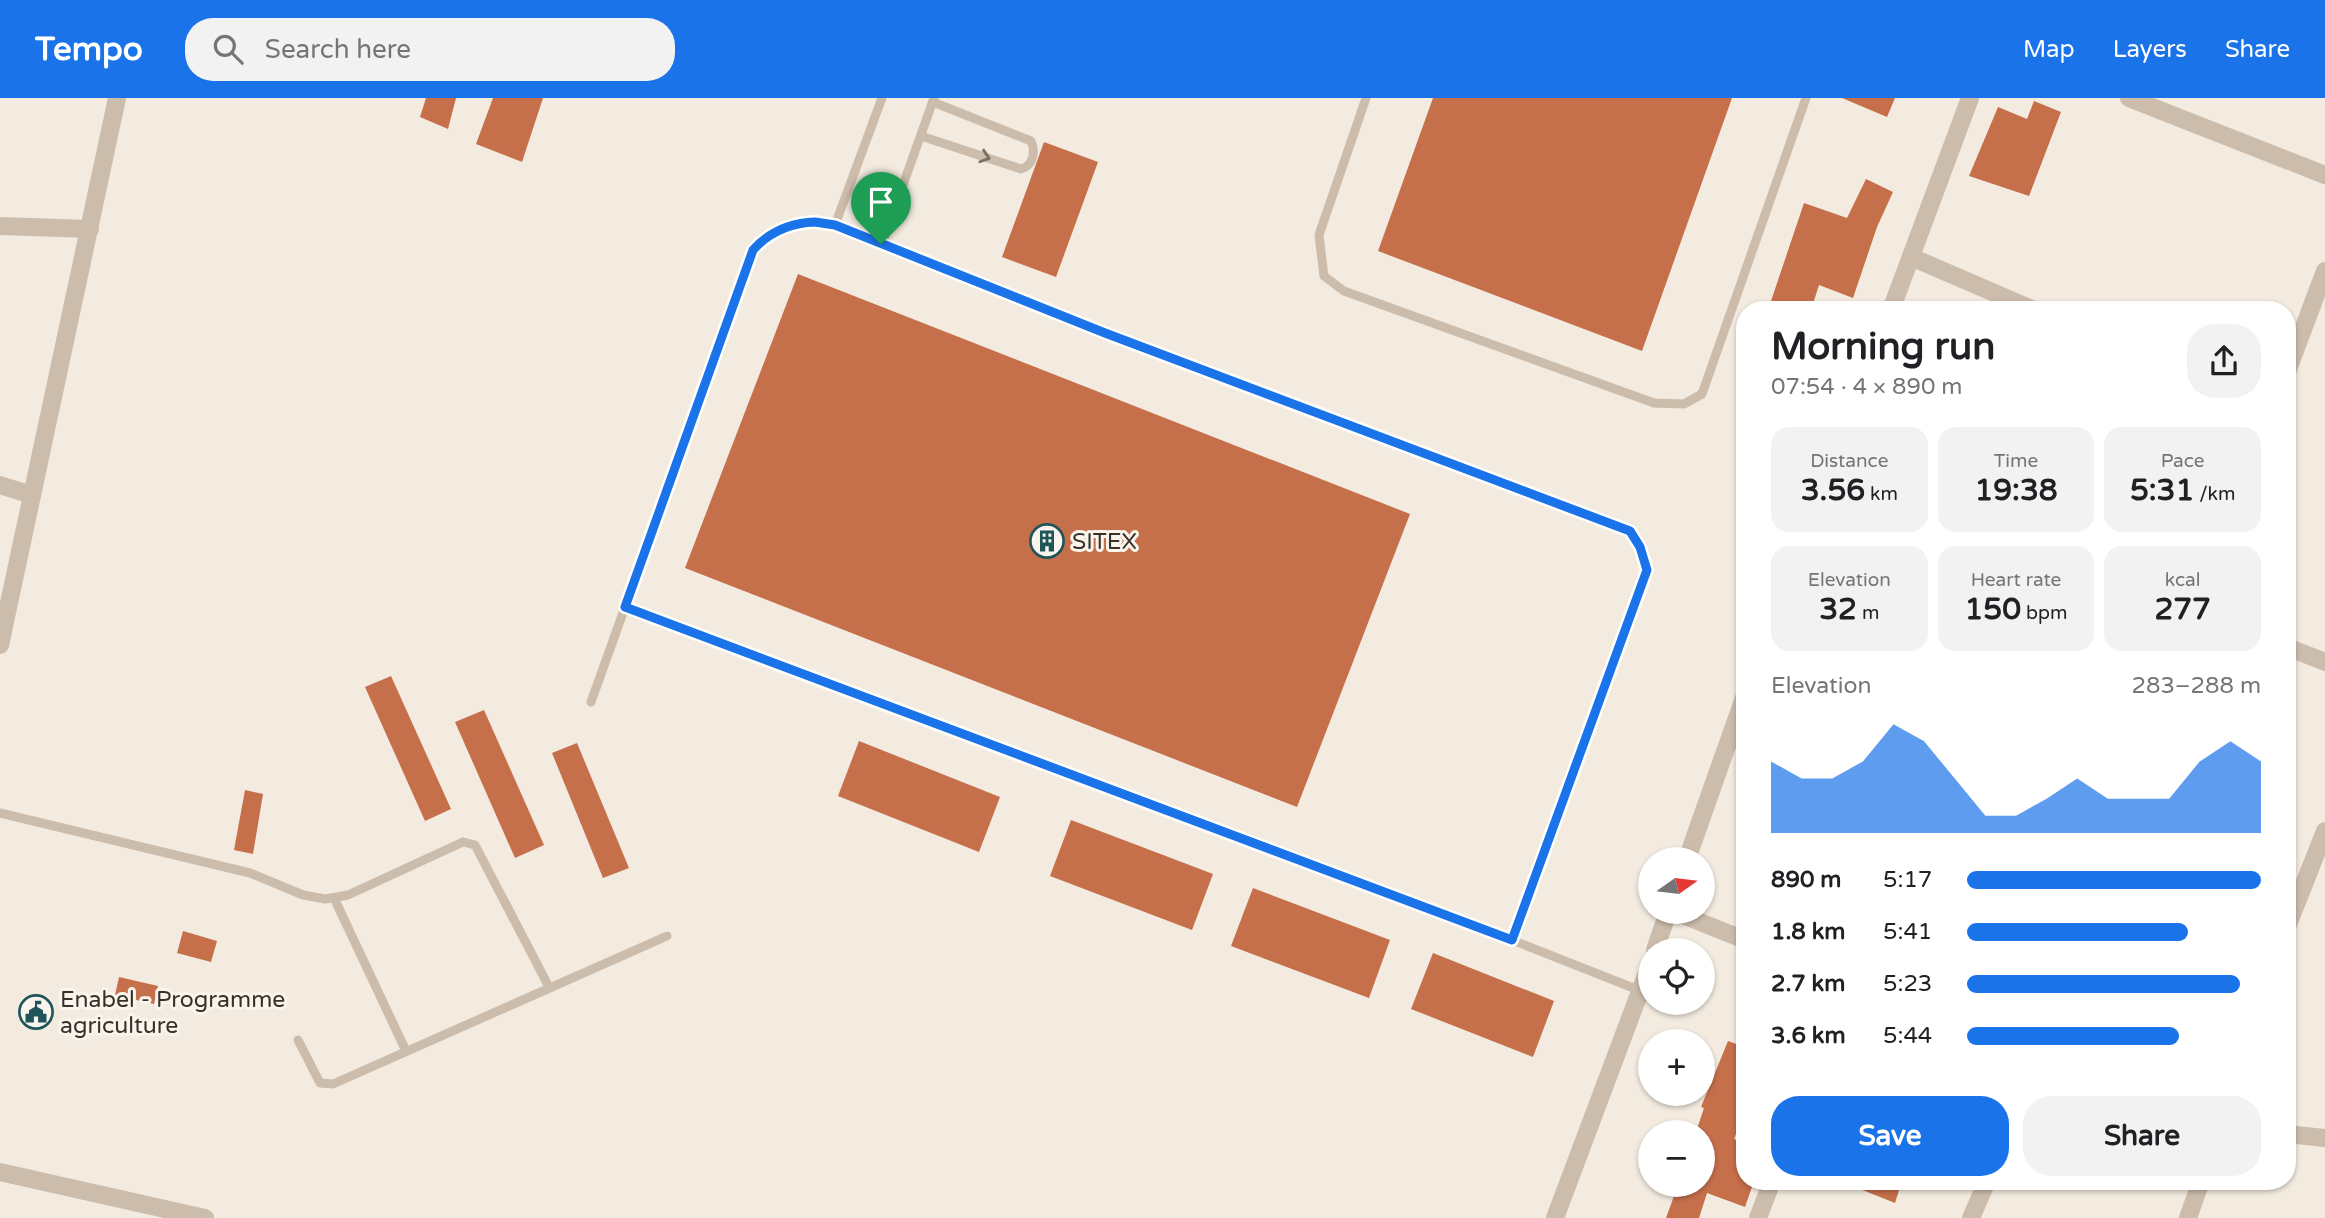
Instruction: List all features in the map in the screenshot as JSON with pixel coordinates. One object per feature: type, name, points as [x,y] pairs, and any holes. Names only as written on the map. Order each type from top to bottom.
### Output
[{"type":"street","points":[[0,645],[117,98]]},
{"type":"street","points":[[1894,301],[1970,98]]},
{"type":"street","points":[[2129,98],[2325,175]]},
{"type":"street","points":[[0,226],[90,229]]},
{"type":"street","points":[[1911,257],[2013,301]]},
{"type":"street","points":[[2296,348],[2325,271]]},
{"type":"street","points":[[0,485],[32,495]]},
{"type":"street","points":[[2296,651],[2325,662]]},
{"type":"street","points":[[1691,847],[1736,720]]},
{"type":"street","points":[[2296,904],[2325,831]]},
{"type":"street","points":[[1705,924],[1736,936]]},
{"type":"street","points":[[1555,1218],[1638,999]]},
{"type":"street","points":[[2296,1134],[2325,1138]]},
{"type":"street","points":[[0,1172],[205,1218]]},
{"type":"street","points":[[1758,1218],[1769,1190]]},
{"type":"street","points":[[1971,1218],[1983,1190]]},
{"type":"street","points":[[2188,1218],[2198,1190]]},
{"type":"lane","points":[[835,225],[882,98]]},
{"type":"lane","points":[[1366,98],[1319,235],[1324,276],[1344,291],[1654,404],[1684,404],[1702,394],[1806,98]]},
{"type":"lane","points":[[881,244],[933,100],[1031,141],[1033,157],[1030,164],[1021,169],[921,136]]},
{"type":"lane","points":[[591,702],[753,250],[766,236],[796,223],[835,225],[1105,333],[1630,531],[1640,547],[1647,570],[1512,940]]},
{"type":"lane","points":[[625,607],[1638,990]]},
{"type":"lane","points":[[0,813],[250,873],[303,895],[334,898],[348,895],[463,842],[470,842],[475,845],[549,987]]},
{"type":"lane","points":[[334,898],[406,1051]]},
{"type":"lane","points":[[298,1040],[320,1083],[326,1086],[667,936]]},
{"type":"building","points":[[426,98],[456,98],[448,129],[420,117]]},
{"type":"building","points":[[493,98],[543,98],[522,162],[476,144]]},
{"type":"building","points":[[1433,98],[1732,98],[1642,351],[1378,251]]},
{"type":"building","points":[[1842,98],[1895,98],[1887,117]]},
{"type":"building","points":[[2034,101],[2061,112],[2029,196],[1969,176],[1998,107],[2027,119]]},
{"type":"building","points":[[1044,142],[1098,162],[1056,277],[1002,257]]},
{"type":"building","points":[[1866,179],[1893,192],[1877,227],[1853,298],[1819,285],[1814,301],[1771,301],[1804,203],[1847,218]]},
{"type":"building","name":"SITEX","points":[[798,274],[1410,514],[1297,807],[685,568]]},
{"type":"building","points":[[391,676],[451,809],[425,821],[365,687]]},
{"type":"building","points":[[484,710],[544,845],[515,858],[455,722]]},
{"type":"building","points":[[859,741],[1000,797],[979,852],[838,796]]},
{"type":"building","points":[[577,743],[629,868],[603,878],[552,753]]},
{"type":"building","points":[[245,790],[263,794],[253,854],[234,850]]},
{"type":"building","points":[[1071,820],[1213,874],[1192,930],[1050,876]]},
{"type":"building","points":[[1253,888],[1390,940],[1369,998],[1231,946]]},
{"type":"building","points":[[183,931],[217,941],[211,962],[177,953]]},
{"type":"building","points":[[1433,953],[1554,1001],[1533,1057],[1411,1009]]},
{"type":"building","points":[[119,977],[158,986],[154,1004],[115,995]]},
{"type":"building","points":[[1728,1041],[1736,1044],[1736,1190],[1751,1190],[1745,1207],[1715,1196],[1715,1120],[1700,1120],[1704,1108],[1701,1106],[1715,1106],[1715,1073]]},
{"type":"building","points":[[1862,1190],[1899,1190],[1895,1203]]},
{"type":"building","points":[[1674,1197],[1706,1197],[1699,1218],[1666,1218]]},
{"type":"place","name":"SITEX","points":[[1047,541]]},
{"type":"place","name":"Enabel - Programme agriculture","points":[[36,1012]]},
{"type":"route","points":[[815,222],[835,225],[881,244],[1105,333],[1630,531],[1640,547],[1647,570],[1512,940],[625,607],[753,250],[766,236],[796,223],[815,222]]}]
